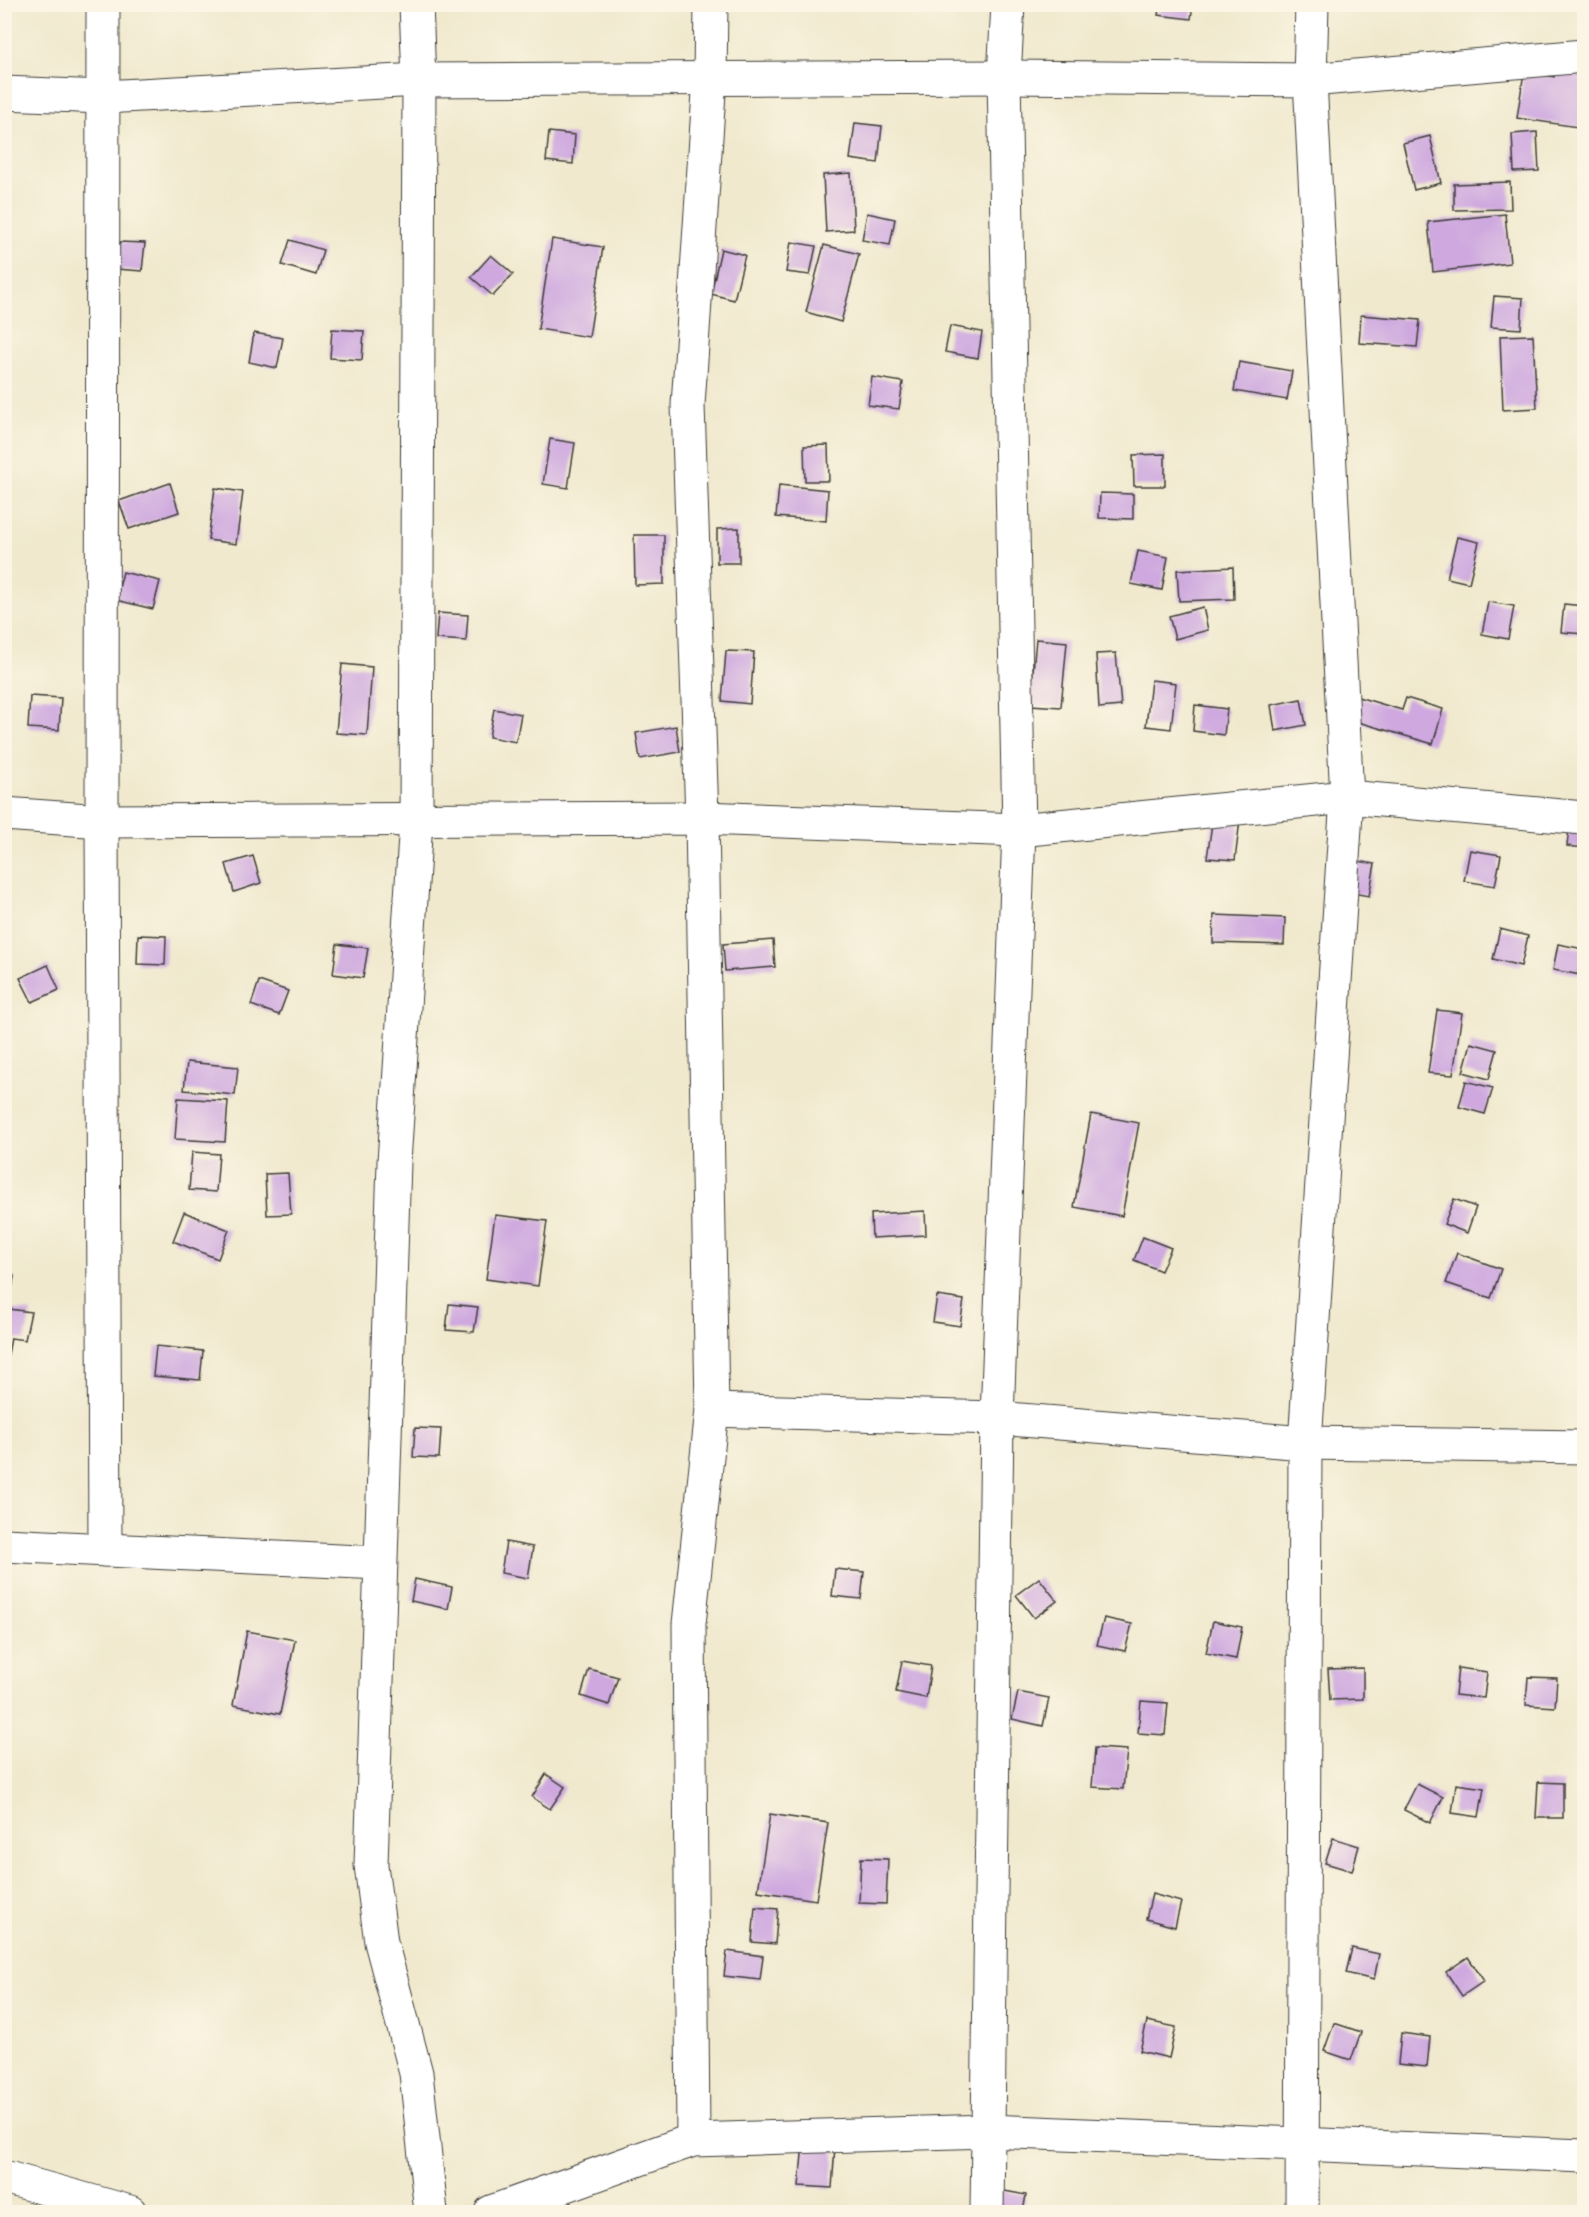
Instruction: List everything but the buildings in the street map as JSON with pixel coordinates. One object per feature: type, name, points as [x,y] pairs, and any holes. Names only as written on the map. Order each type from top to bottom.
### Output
[{"type":"street","points":[[103,4],[102,821],[105,1550]]},
{"type":"street","points":[[416,4],[419,80],[416,821],[394,1162],[371,1865],[381,1942],[416,2073],[430,2212]]},
{"type":"street","points":[[693,2140],[689,1624],[712,1410],[702,818],[688,405],[710,78],[711,4]]},
{"type":"street","points":[[987,2212],[997,1418],[1019,830],[1004,77],[1008,4]]},
{"type":"street","points":[[1302,2212],[1305,1443],[1347,797],[1310,80],[1312,4]]},
{"type":"street","points":[[4,93],[103,97],[419,80],[1004,77],[1310,80],[1584,56]]},
{"type":"street","points":[[4,814],[102,821],[702,818],[1019,830],[1347,797],[1584,818]]},
{"type":"street","points":[[712,1410],[997,1418],[1305,1443],[1584,1447]]},
{"type":"street","points":[[4,1545],[380,1563]]},
{"type":"street","points":[[491,2212],[693,2140],[989,2131],[1584,2156]]},
{"type":"street","points":[[4,2177],[130,2212]]}]
